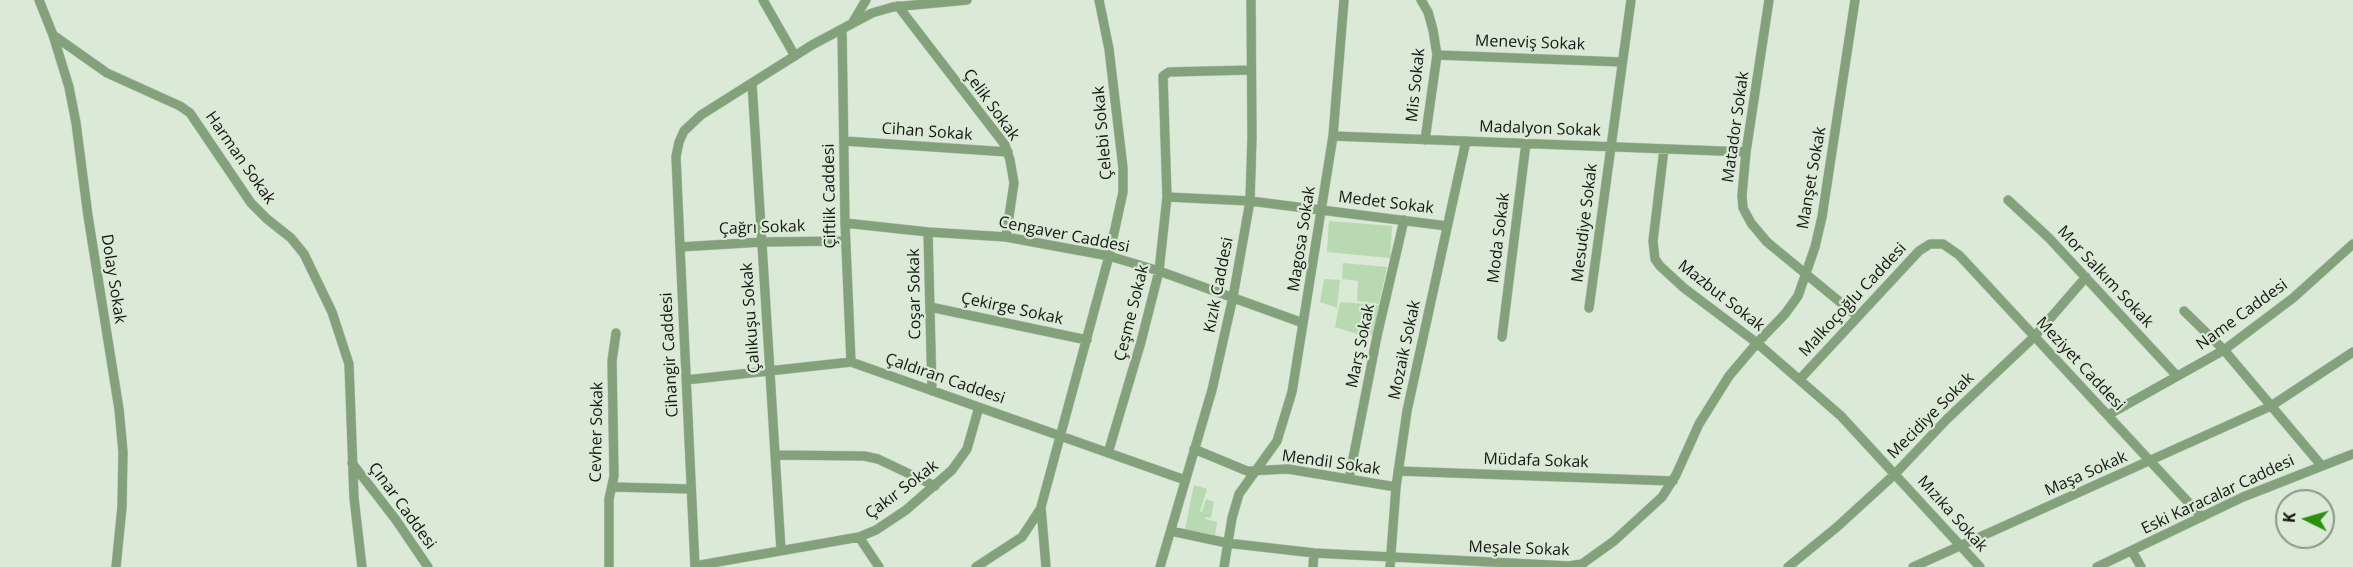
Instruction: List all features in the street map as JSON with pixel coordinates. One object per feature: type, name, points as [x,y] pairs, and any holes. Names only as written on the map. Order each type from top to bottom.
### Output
[{"type":"street","name":"Dolay Sokak","points":[[39,0],[53,35],[69,87],[76,123],[122,434],[122,507],[116,567]]},
{"type":"street","points":[[763,0],[795,56]]},
{"type":"street","points":[[852,24],[866,0]]},
{"type":"street","points":[[752,83],[842,29],[882,9],[967,0]]},
{"type":"street","name":"Çelebi Sokak","points":[[1041,507],[1062,436],[1120,209],[1123,168],[1109,49],[1099,0]]},
{"type":"street","name":"Kızık Caddesi","points":[[1160,567],[1212,390],[1233,297],[1250,201],[1251,0]]},
{"type":"street","name":"Magosa Sokak","points":[[1224,567],[1227,543],[1239,494],[1254,471],[1268,457],[1281,432],[1292,392],[1333,136],[1344,0]]},
{"type":"street","name":"Mis Sokak","points":[[1421,0],[1430,21],[1437,55],[1425,140]]},
{"type":"street","name":"Mesudiye Sokak","points":[[1589,308],[1631,0]]},
{"type":"street","name":"Matador Sokak","points":[[1769,0],[1746,152],[1742,195],[1746,215],[1767,242],[1804,275],[1857,316]]},
{"type":"street","name":"Manşet Sokak","points":[[1757,343],[1793,305],[1815,247],[1822,217],[1855,0]]},
{"type":"street","name":"Çelik Sokak","points":[[898,6],[1005,144],[1014,183],[1006,237]]},
{"type":"street","name":"Çiftlik Caddesi","points":[[842,29],[844,223],[851,362]]},
{"type":"street","name":"Harman Sokak","points":[[53,35],[107,73],[180,106],[190,113],[250,203],[291,238],[304,254],[332,312],[349,364],[352,463],[362,567]]},
{"type":"street","name":"Meneviş Sokak","points":[[1437,55],[1622,62]]},
{"type":"street","name":"Çeşme Sokak","points":[[1108,453],[1141,342],[1159,271],[1167,196],[1163,76],[1169,72],[1251,70]]},
{"type":"street","name":"Cihangir Caddesi","points":[[695,566],[676,157],[679,141],[692,122],[752,83]]},
{"type":"street","name":"Çalıkuşu Sokak","points":[[752,83],[781,550]]},
{"type":"street","name":"Madalyon Sokak","points":[[1333,136],[1746,152]]},
{"type":"street","name":"Cihan Sokak","points":[[844,141],[1008,152]]},
{"type":"street","name":"Mozaik Sokak","points":[[1390,563],[1395,487],[1416,365],[1466,141]]},
{"type":"street","name":"Moda Sokak","points":[[1502,337],[1526,143]]},
{"type":"street","name":"Mazbut Sokak","points":[[1664,148],[1653,241],[1655,259],[1684,288],[1800,379]]},
{"type":"street","name":"Medet Sokak","points":[[1167,196],[1250,201],[1447,225]]},
{"type":"street","name":"Mor Salkım Sokak","points":[[2008,200],[2049,238],[2177,376]]},
{"type":"street","name":"Marş Sokak","points":[[1348,479],[1377,336],[1404,220]]},
{"type":"street","name":"Cengaver Caddesi","points":[[844,223],[1006,237],[1109,256],[1159,271],[1304,322]]},
{"type":"street","name":"Coşar Sokak","points":[[928,232],[932,391]]},
{"type":"street","name":"Çağrı Sokak","points":[[680,247],[762,242],[845,241]]},
{"type":"street","name":"Meziyet Caddesi","points":[[1930,244],[1943,243],[1954,250],[2202,516]]},
{"type":"street","name":"Malkoçoğlu Caddesi","points":[[1800,379],[1918,250],[1930,244]]},
{"type":"street","name":"Name Caddesi","points":[[2108,415],[2224,350],[2293,298],[2353,244]]},
{"type":"street","name":"Mecidiye Sokak","points":[[1788,567],[1838,527],[1895,474],[1947,419],[2034,337],[2086,277]]},
{"type":"street","name":"Çekirge Sokak","points":[[930,307],[1087,340]]},
{"type":"street","points":[[2184,311],[2224,350],[2321,465]]},
{"type":"street","name":"Cevher Sokak","points":[[609,567],[609,499],[614,476],[612,361],[616,333]]},
{"type":"street","name":"Meşale Sokak","points":[[1171,531],[1227,543],[1390,563],[1569,567],[1582,564],[1614,541],[1662,497],[1673,481],[1699,424],[1717,393],[1736,366],[1757,343]]},
{"type":"street","name":"Maşa Sokak","points":[[1913,567],[2271,406],[2353,352]]},
{"type":"street","name":"Çaldıran Caddesi","points":[[686,380],[851,362],[1185,480]]},
{"type":"street","name":"Mızıka Sokak","points":[[1800,379],[1841,416],[1980,567]]},
{"type":"street","name":"Çakır Sokak","points":[[695,566],[859,537],[890,521],[952,470],[967,449],[980,407]]},
{"type":"street","name":"Mendil Sokak","points":[[1194,449],[1240,470],[1288,469],[1395,487]]},
{"type":"street","name":"Eski Karacalar Caddesi","points":[[2097,567],[2202,516],[2321,465],[2353,454]]},
{"type":"street","points":[[775,455],[864,456],[878,459],[935,486]]},
{"type":"street","name":"Çınar Caddesi","points":[[352,463],[396,520],[428,567]]},
{"type":"street","name":"Müdafa Sokak","points":[[1398,471],[1673,481]]},
{"type":"street","points":[[612,487],[691,489]]},
{"type":"street","points":[[976,567],[1022,537],[1041,507]]},
{"type":"street","points":[[1041,507],[1046,567]]},
{"type":"street","points":[[859,537],[879,567]]},
{"type":"street","points":[[2132,551],[2141,567]]},
{"type":"street","points":[[1313,567],[1314,553]]},
{"type":"green space","points":[[1329,221],[1392,226],[1390,258],[1327,252]]},
{"type":"green space","points":[[1343,263],[1387,267],[1379,304],[1357,301],[1358,281],[1342,279]]},
{"type":"green space","points":[[1324,279],[1340,280],[1337,308],[1320,302]]},
{"type":"green space","points":[[1340,302],[1379,305],[1373,333],[1370,336],[1335,327]]},
{"type":"green space","points":[[1194,485],[1207,489],[1200,511],[1202,512],[1206,499],[1214,502],[1211,518],[1206,517],[1205,519],[1217,522],[1215,535],[1185,529]]}]
